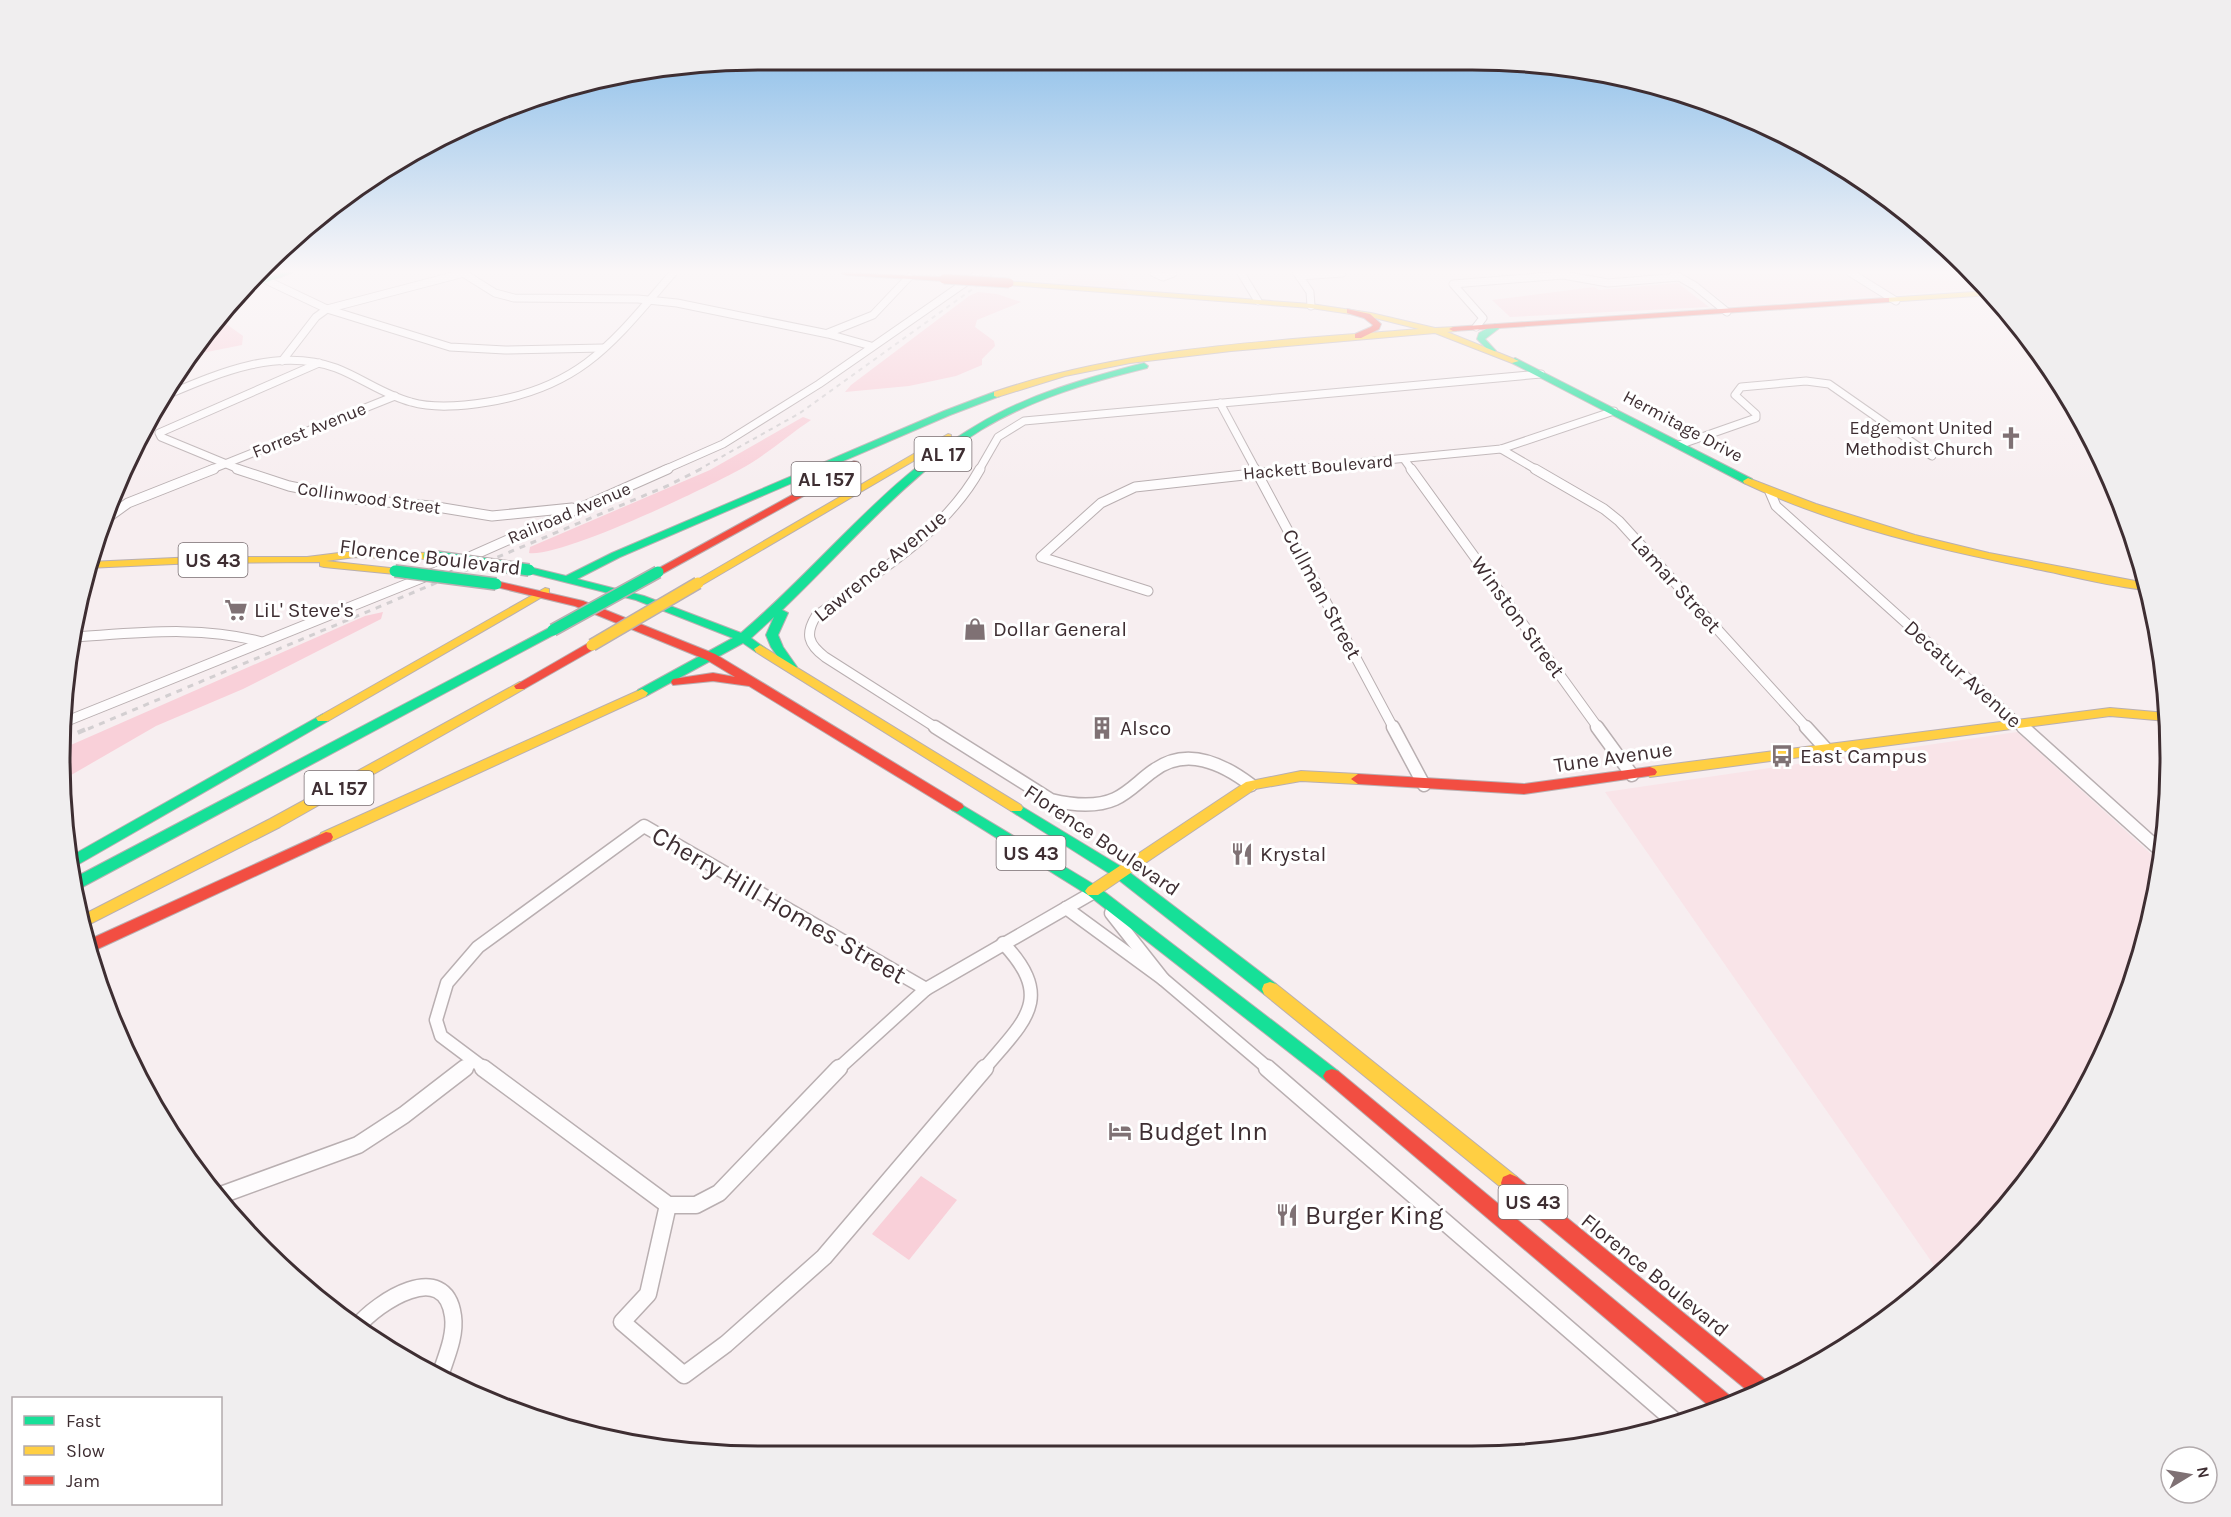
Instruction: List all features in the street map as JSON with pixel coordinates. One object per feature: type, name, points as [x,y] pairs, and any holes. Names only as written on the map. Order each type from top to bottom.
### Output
[{"type":"main road","name":"AL 17","points":[[534,571],[567,570],[616,555],[998,393],[1096,364],[1132,357],[1282,344]]},
{"type":"main road","name":"Hermitage Drive","points":[[1472,344],[1541,374],[1770,492],[1869,526],[1964,552],[2138,585]]},
{"type":"main road","points":[[1485,344],[1492,351]]},
{"type":"main road","name":"AL 17","points":[[711,657],[743,638],[794,598],[924,469],[982,426],[1017,408],[1062,390],[1167,361],[1192,351]]},
{"type":"main road","name":"AL 157","points":[[90,918],[338,788],[592,645],[1003,406],[1072,380],[1160,356]]},
{"type":"main road","name":"AL 157","points":[[82,881],[553,630],[877,452],[998,393]]},
{"type":"main road","name":"Florence Boulevard","points":[[99,565],[196,560],[306,560],[356,554],[429,556],[570,578],[640,598],[743,638],[1120,873],[1301,1013],[1758,1384]]},
{"type":"main road","points":[[78,859],[485,624],[616,555]]},
{"type":"main road","name":"Florence Boulevard","points":[[306,560],[338,567],[395,571],[540,593],[613,615],[711,657],[762,686],[1093,891],[1333,1077],[1718,1401]]},
{"type":"main road","points":[[485,624],[498,610],[502,600],[502,591],[497,585]]},
{"type":"main road","points":[[791,667],[771,639],[771,629],[794,598]]},
{"type":"main road","points":[[96,943],[643,692],[711,657]]},
{"type":"main road","points":[[643,692],[701,677],[762,686]]},
{"type":"main road","name":"Tune Avenue","points":[[1093,891],[1251,785],[1301,776],[1424,785],[1524,789],[2124,711],[2159,716]]},
{"type":"street","points":[[282,361],[295,344]]},
{"type":"street","points":[[440,344],[450,347],[505,350],[603,348]]},
{"type":"street","points":[[177,390],[234,368],[282,361],[319,363],[395,396],[436,406],[468,405],[515,397],[569,376],[607,344]]},
{"type":"street","points":[[863,344],[871,346]]},
{"type":"street","name":"Railroad Avenue","points":[[72,719],[412,582],[723,444],[810,390],[874,344]]},
{"type":"street","name":"Collinwood Street","points":[[319,363],[159,433],[161,437],[223,464],[289,486],[353,499],[431,506],[492,516],[584,506]]},
{"type":"street","name":"Lawrence Avenue","points":[[1251,785],[1217,762],[1186,759],[1175,760],[1156,768],[1127,792],[1110,801],[1070,805],[1051,800],[832,662],[808,642],[806,633],[816,616],[943,519],[975,479],[992,442],[1011,426],[1040,418],[1541,374]]},
{"type":"street","points":[[1679,445],[1755,418],[1756,414],[1735,395],[1741,387],[1806,381],[1838,388],[1932,456]]},
{"type":"street","name":"Forrest Avenue","points":[[117,511],[128,503],[395,396]]},
{"type":"street","name":"Cullman Street","points":[[1220,403],[1424,785]]},
{"type":"street","name":"Hackett Boulevard","points":[[1148,591],[1041,557],[1074,526],[1116,494],[1156,483],[1501,449],[1614,411]]},
{"type":"street","name":"Lamar Street","points":[[1501,449],[1604,509],[1619,521],[1826,749]]},
{"type":"street","name":"Winston Street","points":[[1404,459],[1632,775]]},
{"type":"street","name":"Decatur Avenue","points":[[1770,492],[1776,506],[2155,846]]},
{"type":"street","points":[[82,637],[215,632],[246,636],[262,642]]},
{"type":"street","name":"Cherry Hill Homes Street","points":[[644,826],[926,989],[844,1063],[719,1193],[696,1205],[668,1205],[544,1111],[472,1062],[441,1036],[436,1020],[447,983],[455,971],[478,947],[644,826]]},
{"type":"street","points":[[926,989],[1093,891],[1163,979]]},
{"type":"street","points":[[1066,908],[1163,979],[1670,1417]]},
{"type":"street","points":[[668,1205],[648,1294],[622,1322],[684,1375],[704,1362],[824,1257],[1022,1024],[1033,995],[1031,981],[1025,967],[1002,943]]},
{"type":"street","points":[[226,1193],[358,1145],[404,1115],[472,1062]]},
{"type":"street","points":[[362,1321],[374,1307],[408,1289],[425,1288],[439,1292],[449,1300],[453,1313],[452,1328],[442,1369]]},
{"type":"shaded area","points":[[210,344],[242,345],[203,353]]},
{"type":"shaded area","points":[[906,344],[995,344],[982,359],[982,365],[956,376],[909,386],[845,392]]},
{"type":"shaded area","points":[[803,417],[811,420],[757,459],[721,479],[601,534],[546,551],[529,553],[530,547],[710,470]]},
{"type":"shaded area","points":[[383,612],[381,619],[243,689],[156,726],[71,775],[71,745],[365,616]]},
{"type":"shaded area","points":[[2017,732],[2154,856],[2137,937],[2124,980],[2090,1063],[2045,1141],[2018,1177],[1990,1212],[1935,1267],[1605,792]]},
{"type":"shaded area","points":[[921,1176],[957,1200],[909,1260],[872,1234]]},
{"type":"railway","points":[[698,470],[800,413],[896,344]]},
{"type":"railway","points":[[88,729],[667,486],[701,469]]},
{"type":"railway","points":[[71,736],[91,727]]},
{"type":"traffic: fast","points":[[1485,344],[1492,351]]},
{"type":"traffic: fast","points":[[1515,361],[1748,481]]},
{"type":"traffic: fast","points":[[743,638],[916,474],[978,428],[1038,398],[1101,377],[1144,366]]},
{"type":"traffic: fast","points":[[570,578],[616,555],[947,413],[997,394]]},
{"type":"traffic: fast","points":[[429,556],[529,570]]},
{"type":"traffic: fast","points":[[529,570],[640,598],[743,638],[760,649]]},
{"type":"traffic: fast","points":[[395,571],[496,584]]},
{"type":"traffic: fast","points":[[553,630],[658,572]]},
{"type":"traffic: fast","points":[[782,613],[772,635],[777,647],[791,667]]},
{"type":"traffic: fast","points":[[82,881],[553,630]]},
{"type":"traffic: fast","points":[[642,693],[743,638]]},
{"type":"traffic: fast","points":[[78,859],[323,718]]},
{"type":"traffic: fast","points":[[957,807],[1093,891],[1332,1076]]},
{"type":"traffic: fast","points":[[1016,808],[1120,873],[1270,989]]},
{"type":"traffic: slow","points":[[997,394],[1064,374],[1130,360],[1280,344]]},
{"type":"traffic: slow","points":[[1470,344],[1515,361]]},
{"type":"traffic: slow","points":[[698,583],[948,437]]},
{"type":"traffic: slow","points":[[1748,481],[1801,503],[1911,537],[1989,556],[2138,585]]},
{"type":"traffic: slow","points":[[99,565],[196,560],[307,560],[355,554],[429,556]]},
{"type":"traffic: slow","points":[[324,564],[395,571]]},
{"type":"traffic: slow","points":[[592,645],[698,583]]},
{"type":"traffic: slow","points":[[323,718],[545,591]]},
{"type":"traffic: slow","points":[[760,649],[1016,808]]},
{"type":"traffic: slow","points":[[90,918],[275,823],[520,686]]},
{"type":"traffic: slow","points":[[326,837],[642,693]]},
{"type":"traffic: slow","points":[[1650,772],[2110,712],[2159,716]]},
{"type":"traffic: slow","points":[[1093,891],[1251,785],[1301,776],[1358,779]]},
{"type":"traffic: slow","points":[[1270,989],[1510,1183]]},
{"type":"traffic: jam","points":[[658,572],[854,464]]},
{"type":"traffic: jam","points":[[496,584],[579,603],[711,657],[957,807]]},
{"type":"traffic: jam","points":[[520,686],[592,645]]},
{"type":"traffic: jam","points":[[677,682],[713,677],[745,683]]},
{"type":"traffic: jam","points":[[1358,779],[1524,789],[1650,772]]},
{"type":"traffic: jam","points":[[96,943],[326,837]]},
{"type":"traffic: jam","points":[[1332,1076],[1718,1401]]},
{"type":"traffic: jam","points":[[1510,1183],[1757,1385]]},
{"type":"place","name":"Edgemont United Methodist Church","points":[[2011,438]]},
{"type":"place","name":"LiL' Steve's","points":[[236,610]]},
{"type":"place","name":"Dollar General","points":[[975,629]]},
{"type":"place","name":"Alsco","points":[[1102,728]]},
{"type":"place","name":"East Campus","points":[[1782,756]]},
{"type":"place","name":"Krystal","points":[[1242,854]]},
{"type":"place","name":"Budget Inn","points":[[1120,1131]]},
{"type":"place","name":"Burger King","points":[[1287,1215]]}]
